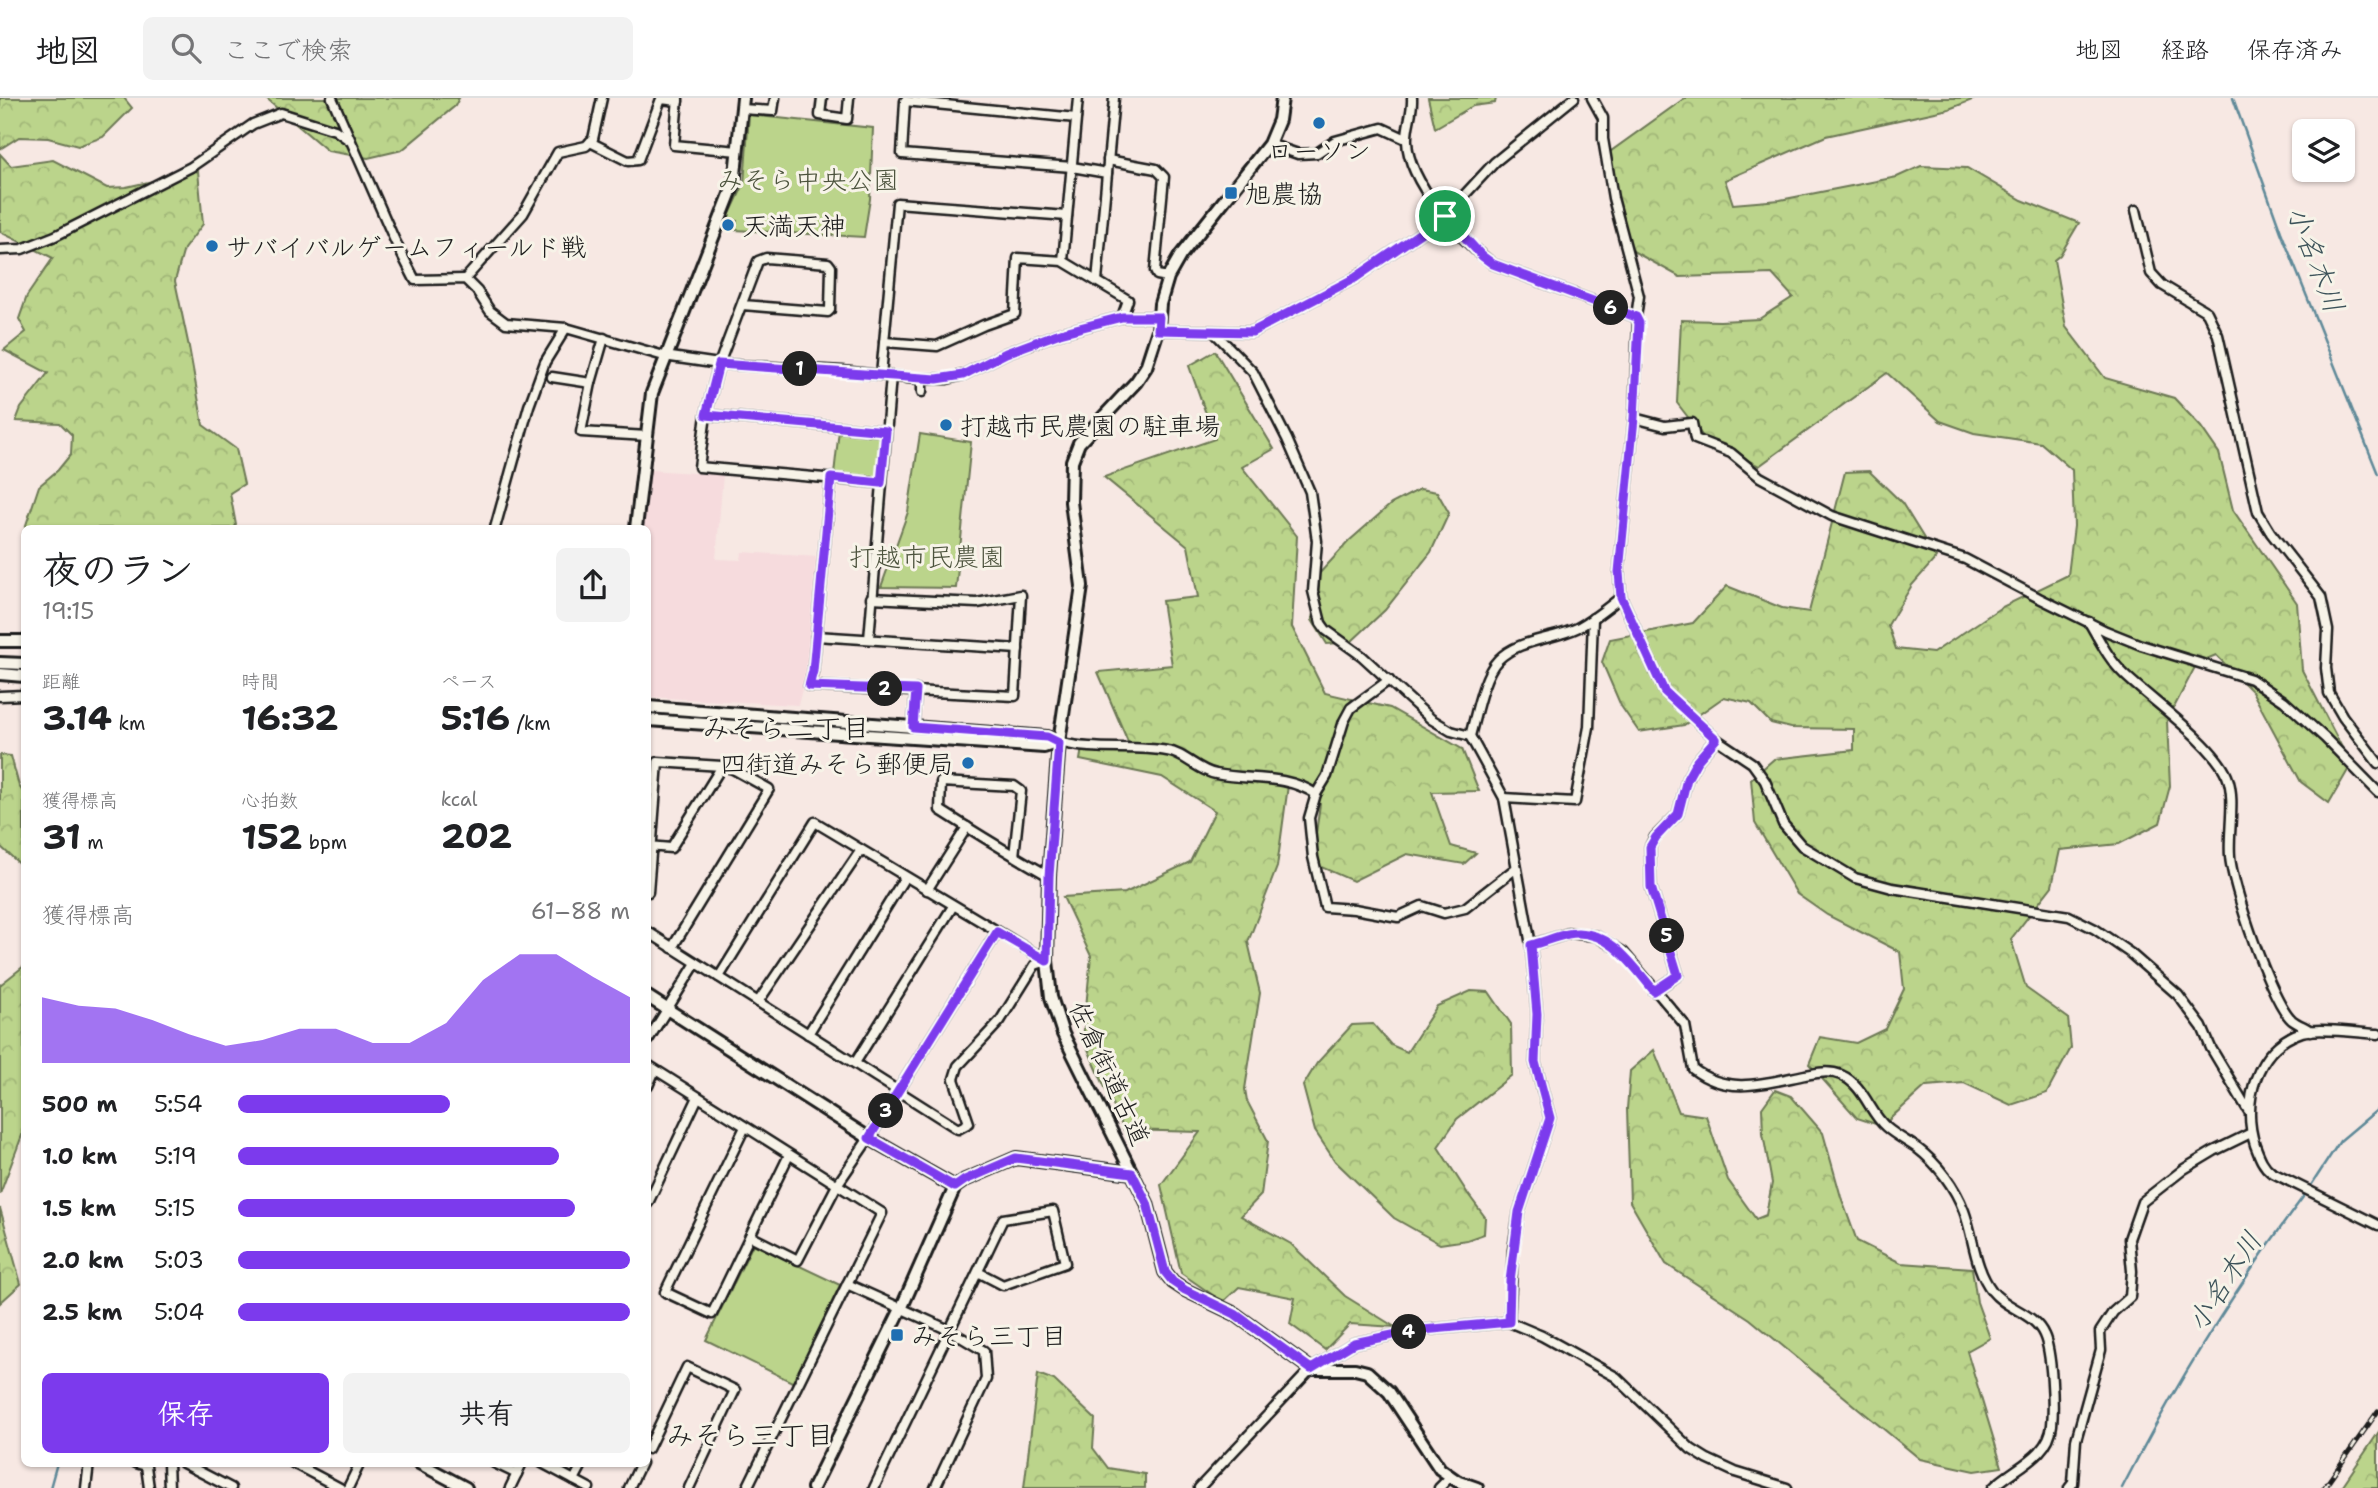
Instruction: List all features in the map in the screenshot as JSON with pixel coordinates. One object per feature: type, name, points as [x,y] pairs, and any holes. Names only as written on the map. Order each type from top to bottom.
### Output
[{"type":"street","points":[[332,98],[415,280],[465,279],[490,311],[506,323],[566,328],[664,356],[719,364],[947,379],[963,375],[1006,353],[1060,333],[1122,317],[1159,317]]},
{"type":"street","points":[[465,279],[523,214],[558,152],[586,146],[593,139],[602,98]]},
{"type":"street","points":[[636,525],[652,393],[664,356],[734,184],[742,104],[773,111],[775,98]]},
{"type":"street","points":[[822,98],[820,116],[847,119],[849,98]]},
{"type":"street","points":[[1063,261],[1078,98]]},
{"type":"street","points":[[1097,281],[1114,98]]},
{"type":"street","name":"佐倉街道古道","points":[[1282,98],[1279,120],[1269,144],[1180,256],[1168,277],[1160,304],[1158,330],[1152,354],[1136,382],[1079,443],[1072,461],[1071,502],[1082,586],[1059,743],[1049,876],[1047,961],[1051,997],[1063,1034],[1147,1203],[1165,1272],[1185,1290],[1235,1314],[1311,1369]]},
{"type":"street","points":[[1412,98],[1406,139],[1416,176],[1445,216],[1482,256],[1493,264],[1636,317]]},
{"type":"street","points":[[1158,330],[1252,332],[1355,278],[1445,216],[1495,162],[1574,98]]},
{"type":"street","points":[[1592,98],[1603,118],[1602,139],[1613,198],[1639,296],[1636,317],[1639,323],[1634,418],[1619,572],[1621,597],[1664,691],[1716,739],[1752,763],[1765,782],[1783,824],[1796,839],[1841,872],[1892,888],[2069,916],[2095,929],[2130,953],[2178,995],[2192,1012],[2248,1110],[2252,1133],[2264,1166],[2271,1172],[2378,1225]]},
{"type":"street","points":[[590,142],[628,161],[638,160],[661,99],[678,99],[674,145],[738,151]]},
{"type":"street","points":[[1076,118],[905,101],[902,154],[1072,167],[1107,173]]},
{"type":"street","points":[[0,250],[22,249],[55,236],[191,167],[253,124],[281,113],[335,130],[349,140]]},
{"type":"street","points":[[1269,144],[1298,154],[1317,153],[1335,141],[1382,128],[1406,139]]},
{"type":"street","points":[[1108,160],[1156,169],[1164,177],[1156,271],[1157,275],[1168,277]]},
{"type":"street","points":[[869,639],[886,431],[884,342],[897,204],[1067,216]]},
{"type":"street","points":[[2136,211],[2151,273],[2162,285],[2211,316],[2218,335],[2258,512],[2271,534],[2321,597],[2328,630],[2326,668],[2329,693],[2343,717],[2378,763]]},
{"type":"street","points":[[884,342],[937,346],[1015,314],[1018,258],[1063,261],[1128,300],[1122,317]]},
{"type":"street","points":[[743,305],[828,312],[831,267],[828,263],[761,259],[754,269],[743,305],[719,364],[706,415],[699,467],[881,483]]},
{"type":"street","points":[[496,525],[529,406],[545,362],[566,328]]},
{"type":"street","points":[[1214,332],[1253,372],[1310,492],[1317,541],[1313,591],[1321,623],[1326,630],[1363,656],[1431,719],[1451,731],[1470,736]]},
{"type":"street","points":[[604,338],[581,432],[647,436]]},
{"type":"street","points":[[552,377],[591,383]]},
{"type":"street","points":[[922,379],[922,392]]},
{"type":"street","points":[[706,415],[886,431]]},
{"type":"street","points":[[1634,418],[1665,426],[1692,423],[1695,439],[1731,453],[1760,477],[1832,516],[1965,559],[2039,598],[2141,645],[2232,671],[2261,685],[2284,701],[2325,738],[2378,792]]},
{"type":"street","points":[[831,478],[813,671],[809,686],[1015,695],[1021,595],[977,603],[871,597]]},
{"type":"street","points":[[1509,1322],[1512,1260],[1519,1212],[1550,1118],[1535,1062],[1537,1014],[1531,945],[1504,798],[1470,736],[1480,700],[1498,660],[1520,646],[1576,629],[1621,597]]},
{"type":"street","points":[[1504,798],[1575,802],[1589,727],[1593,618]]},
{"type":"street","points":[[2089,622],[2107,656],[2123,674],[2220,763],[2228,778],[2231,793],[2228,836],[2235,886],[2280,1004],[2292,1020],[2311,1031]]},
{"type":"street","points":[[816,636],[1018,649]]},
{"type":"street","points":[[0,641],[21,641]]},
{"type":"street","points":[[0,663],[21,664]]},
{"type":"street","points":[[0,674],[21,676]]},
{"type":"street","points":[[1389,680],[1351,708],[1343,721],[1327,776],[1316,794],[1309,818],[1313,857],[1325,907],[1398,917],[1422,906],[1444,913],[1465,908],[1515,869]]},
{"type":"street","points":[[913,727],[916,690]]},
{"type":"street","points":[[0,696],[21,695]]},
{"type":"street","points":[[651,707],[1047,737],[1077,748],[1171,751],[1216,774],[1265,777],[1303,786],[1316,794]]},
{"type":"street","points":[[651,720],[1044,747],[1059,743]]},
{"type":"street","points":[[1654,991],[1678,975],[1651,887],[1650,847],[1678,814],[1687,779],[1697,761],[1716,739]]},
{"type":"street","points":[[651,827],[658,762],[722,766],[733,769],[769,789],[672,948]]},
{"type":"street","points":[[651,846],[671,848],[722,766]]},
{"type":"street","points":[[1014,856],[1021,791],[1014,786],[941,782],[940,810],[1014,856],[1049,876]]},
{"type":"street","points":[[719,977],[815,822],[1047,961]]},
{"type":"street","points":[[928,890],[967,827]]},
{"type":"street","points":[[758,1002],[861,850]]},
{"type":"street","points":[[808,1034],[905,877]]},
{"type":"street","points":[[855,1063],[953,905]]},
{"type":"street","points":[[750,1236],[798,1260],[837,1185],[997,932]]},
{"type":"street","points":[[1531,945],[1570,933],[1596,936],[1623,953],[1685,1025],[1693,1069],[1717,1083],[1747,1087],[1831,1071],[1846,1077],[1857,1087],[1885,1126],[1923,1153],[1949,1182],[1964,1212],[1983,1277],[2004,1303],[2037,1323],[2049,1349],[2052,1426],[2048,1439],[2042,1451],[2005,1476],[1993,1488]]},
{"type":"street","points":[[651,934],[958,1129],[970,1123],[954,1079],[958,1066],[1000,1021],[1035,965],[1047,961]]},
{"type":"street","points":[[651,1036],[696,963]]},
{"type":"street","points":[[651,999],[869,1138],[955,1187]]},
{"type":"street","points":[[2248,1110],[2253,1084],[2272,1053],[2302,1032],[2378,1034]]},
{"type":"street","points":[[651,1068],[882,1213],[747,1488]]},
{"type":"street","points":[[651,1197],[698,1097]]},
{"type":"street","points":[[745,1127],[665,1292],[712,1314],[789,1155]]},
{"type":"street","points":[[2068,1488],[2073,1483],[2076,1440],[2101,1350],[2100,1332],[2113,1312],[2130,1297],[2132,1271],[2129,1239],[2142,1202],[2184,1169],[2252,1133]]},
{"type":"street","points":[[814,1488],[901,1309],[955,1187],[1016,1158],[1132,1173]]},
{"type":"street","points":[[874,1488],[1003,1219],[1053,1211],[1065,1263],[1003,1285],[978,1272]]},
{"type":"street","points":[[847,1284],[949,1330],[984,1351],[986,1378],[935,1488]]},
{"type":"street","points":[[1199,1488],[1311,1369],[1354,1343],[1412,1331],[1509,1322],[1542,1336],[1616,1377],[1691,1449],[1707,1459],[1735,1472],[1787,1488]]},
{"type":"street","points":[[651,1443],[687,1367],[735,1390],[689,1488]]},
{"type":"street","points":[[1311,1369],[1355,1369],[1367,1372],[1389,1392],[1440,1469],[1450,1477],[1477,1488]]},
{"type":"street","points":[[86,1488],[89,1467]]},
{"type":"street","points":[[146,1467],[149,1488]]},
{"type":"street","points":[[168,1467],[169,1488]]},
{"type":"street","points":[[191,1467],[232,1488]]},
{"type":"street","points":[[301,1467],[340,1488]]},
{"type":"street","points":[[348,1488],[358,1467]]},
{"type":"street","points":[[427,1467],[466,1488]]},
{"type":"street","points":[[502,1467],[517,1474]]},
{"type":"street","points":[[510,1488],[520,1467]]},
{"type":"street","points":[[550,1467],[589,1488]]},
{"type":"street","points":[[575,1480],[581,1467]]},
{"type":"street","points":[[629,1488],[639,1467]]},
{"type":"street","points":[[1439,1488],[1450,1477]]},
{"type":"shaded area","points":[[650,470],[723,475],[716,559],[741,560],[742,552],[818,557],[807,669],[798,705],[651,697],[651,525],[642,525]]},
{"type":"green space","points":[[0,98],[124,98],[132,108],[103,137],[78,146],[48,138],[19,137],[0,149]]},
{"type":"green space","points":[[265,98],[459,98],[455,106],[402,150],[368,158],[328,151]]},
{"type":"green space","points":[[1428,98],[1496,98],[1495,103],[1473,106],[1435,128]]},
{"type":"green space","points":[[1685,98],[1977,98],[1949,109],[1826,136],[1725,180],[1733,204],[1780,200],[1897,177],[1921,166],[1967,168],[2022,200],[2079,223],[2060,255],[2054,260],[2066,327],[2105,378],[2174,398],[2201,427],[2219,453],[2233,510],[2297,603],[2302,670],[2351,765],[2329,803],[2301,782],[2252,691],[2216,655],[2197,663],[2167,721],[2170,786],[2160,823],[2119,844],[2060,850],[2052,886],[2011,939],[2026,988],[2068,1018],[2071,1048],[2047,1093],[2011,1105],[1964,1083],[1926,1086],[1882,1126],[1857,1118],[1809,1064],[1820,1037],[1856,1043],[1885,1029],[1904,989],[1900,952],[1827,915],[1797,894],[1755,823],[1751,779],[1774,759],[1854,750],[1854,729],[1791,728],[1771,723],[1751,703],[1724,697],[1684,725],[1639,732],[1621,706],[1602,662],[1610,639],[1693,623],[1727,586],[1782,608],[1809,612],[1845,472],[1869,471],[1902,503],[1936,558],[1912,585],[1888,625],[1896,649],[1933,653],[2000,608],[2068,575],[2074,526],[2072,470],[2041,443],[1974,433],[1940,421],[1887,373],[1759,466],[1705,439],[1677,403],[1681,320],[1759,319],[1793,297],[1772,274],[1680,277],[1631,250],[1607,154]]},
{"type":"green space","name":"みそら中央公園","points":[[749,115],[873,128],[870,199],[864,237],[735,230],[737,221],[728,218],[744,184]]},
{"type":"green space","points":[[0,154],[11,166],[53,160],[107,188],[126,187],[198,171],[203,224],[184,249],[175,281],[203,425],[236,449],[244,484],[230,493],[236,525],[26,525],[39,486],[58,470],[71,454],[72,435],[60,423],[16,421],[21,408],[48,373],[4,350],[26,332],[19,319],[27,296],[53,258],[0,232]]},
{"type":"green space","points":[[1215,351],[1274,449],[1242,467],[1297,536],[1292,627],[1325,693],[1390,708],[1462,749],[1479,791],[1432,792],[1451,846],[1476,853],[1464,864],[1407,854],[1353,881],[1312,863],[1320,804],[1289,778],[1277,867],[1248,942],[1260,993],[1245,1089],[1247,1101],[1268,1141],[1261,1195],[1241,1216],[1291,1244],[1345,1296],[1395,1327],[1350,1324],[1325,1350],[1290,1324],[1295,1298],[1239,1287],[1223,1302],[1181,1273],[1161,1185],[1200,1132],[1124,1130],[1083,1038],[1091,956],[1063,897],[1125,893],[1190,862],[1215,811],[1162,777],[1080,760],[1082,748],[1132,751],[1098,672],[1172,665],[1162,601],[1198,597],[1188,546],[1104,477],[1215,439],[1189,366]]},
{"type":"green space","points":[[839,430],[881,434],[877,478],[834,474]]},
{"type":"green space","name":"打越市民農園","points":[[920,434],[971,442],[956,588],[881,587],[908,512]]},
{"type":"green space","points":[[1420,489],[1437,492],[1449,513],[1431,552],[1385,610],[1351,642],[1327,644],[1312,620],[1318,575],[1349,541],[1391,504]]},
{"type":"green space","points":[[0,755],[11,756],[21,789],[21,865],[0,846]]},
{"type":"green space","points":[[21,968],[21,1138],[0,1194],[0,985]]},
{"type":"green space","points":[[1471,991],[1489,992],[1511,1024],[1512,1075],[1457,1119],[1438,1147],[1485,1217],[1484,1234],[1440,1244],[1394,1218],[1335,1161],[1315,1131],[1303,1086],[1317,1063],[1352,1025],[1373,1024],[1391,1045],[1407,1052],[1437,1006]]},
{"type":"green space","points":[[1654,1050],[1679,1112],[1706,1116],[1728,1180],[1756,1219],[1766,1215],[1772,1183],[1763,1134],[1762,1108],[1775,1090],[1791,1096],[1823,1133],[1857,1241],[1901,1263],[1972,1268],[1977,1302],[1990,1338],[1967,1351],[2002,1467],[1975,1471],[1920,1459],[1750,1319],[1666,1264],[1630,1202],[1627,1109],[1630,1071]]},
{"type":"green space","points":[[0,1208],[21,1284],[0,1303]]},
{"type":"green space","points":[[753,1244],[840,1285],[794,1383],[706,1340]]},
{"type":"green space","points":[[1038,1374],[1054,1380],[1095,1419],[1093,1448],[1108,1468],[1145,1474],[1145,1488],[1024,1488]]},
{"type":"green space","points":[[2378,1433],[2378,1488],[2341,1488]]},
{"type":"waterway","name":"小名木川","points":[[2233,98],[2281,232],[2378,474]]},
{"type":"waterway","name":"小名木川","points":[[2310,1187],[2340,1141],[2378,1109]]},
{"type":"waterway","name":"小名木川","points":[[2122,1488],[2163,1411],[2208,1336],[2306,1193]]},
{"type":"waterway","points":[[50,1488],[56,1467]]},
{"type":"railway","points":[[2324,1488],[2378,1411]]},
{"type":"place","name":"ローソン","points":[[1319,123]]},
{"type":"place","name":"旭農協","points":[[1231,193]]},
{"type":"place","name":"天満天神","points":[[728,225]]},
{"type":"place","name":"サバイバルゲームフィールド戦","points":[[212,246]]},
{"type":"place","name":"打越市民農園の駐車場","points":[[946,425]]},
{"type":"place","name":"四街道みそら郵便局","points":[[968,763]]},
{"type":"place","name":"みそら三丁目","points":[[897,1335]]},
{"type":"district","name":"みそら二丁目","points":[[786,728]]},
{"type":"district","name":"みそら三丁目","points":[[750,1435]]},
{"type":"route","points":[[1445,216],[1482,256],[1493,264],[1636,317],[1639,323],[1634,418],[1619,572],[1621,597],[1664,691],[1716,739],[1697,761],[1687,779],[1678,814],[1650,847],[1651,887],[1678,975],[1654,991],[1623,953],[1596,936],[1570,933],[1531,945],[1537,1014],[1535,1062],[1550,1118],[1519,1212],[1510,1281],[1509,1322],[1412,1331],[1354,1343],[1311,1369],[1235,1314],[1173,1282],[1165,1272],[1147,1203],[1132,1173],[1016,1158],[955,1187],[869,1138],[997,932],[1047,961],[1049,876],[1059,743],[1047,737],[913,727],[916,690],[809,686],[813,671],[831,478],[881,483],[886,431],[706,415],[719,364],[947,379],[963,375],[1006,353],[1060,333],[1122,317],[1159,317],[1158,330],[1252,332],[1355,278],[1445,216]]}]
